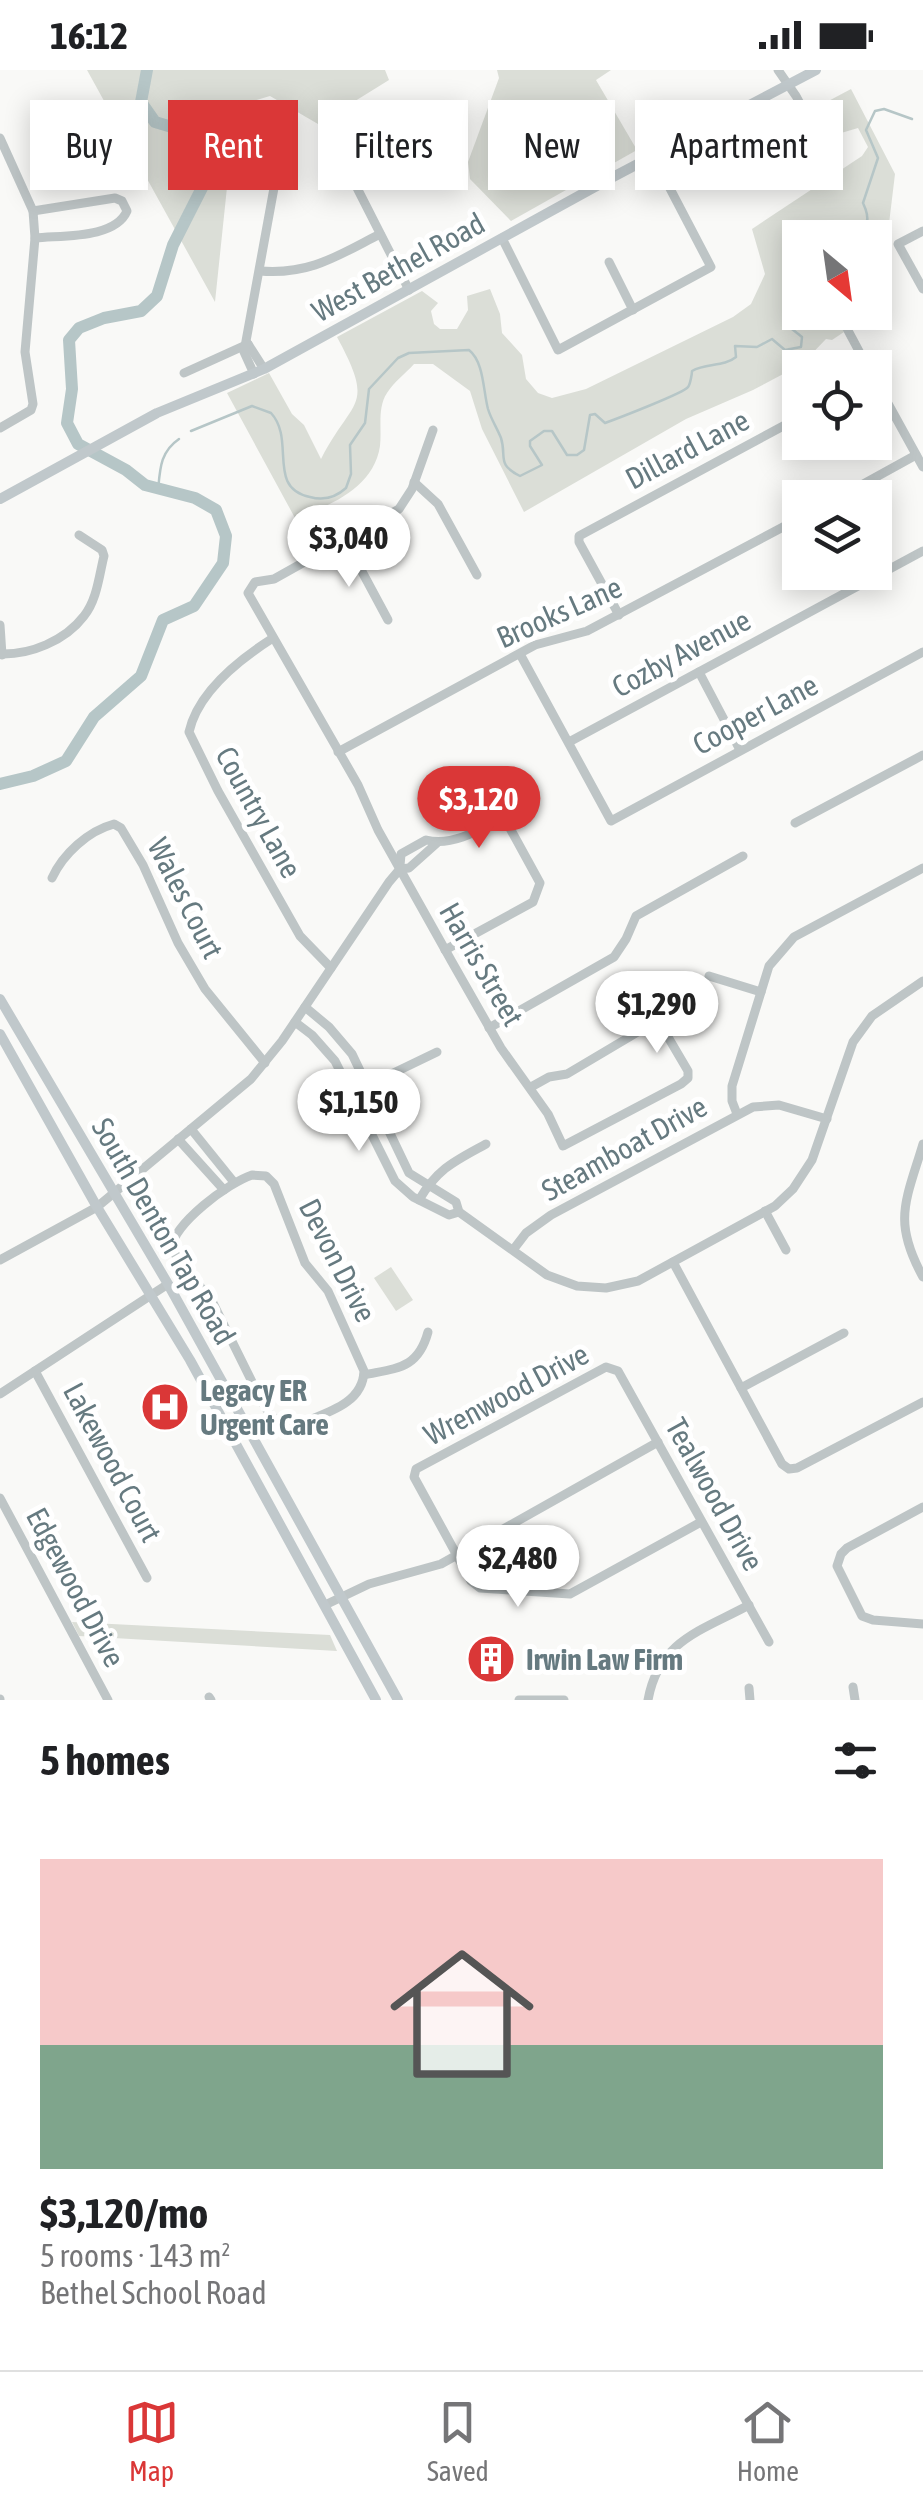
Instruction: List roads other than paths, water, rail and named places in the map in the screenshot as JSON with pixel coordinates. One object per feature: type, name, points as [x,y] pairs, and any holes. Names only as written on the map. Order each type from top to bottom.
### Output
[{"type":"main road","name":"West Bethel Road","points":[[761,100],[816,70]]},
{"type":"main road","name":"West Bethel Road","points":[[0,499],[156,413],[259,372],[635,166]]},
{"type":"main road","name":"South Denton Tap Road","points":[[0,999],[4,1014],[168,1284],[398,1700]]},
{"type":"main road","name":"South Denton Tap Road","points":[[0,1034],[228,1430],[376,1700]]},
{"type":"main road","points":[[228,1430],[245,1421]]},
{"type":"street","points":[[778,70],[796,100]]},
{"type":"street","points":[[0,138],[33,211],[36,238],[25,352],[32,410],[0,428]]},
{"type":"street","points":[[259,372],[244,352],[274,190]]},
{"type":"street","points":[[358,190],[409,290]]},
{"type":"street","points":[[502,238],[558,350],[712,267],[672,190]]},
{"type":"street","points":[[33,211],[115,198],[127,211],[124,219],[112,228],[36,238]]},
{"type":"street","points":[[923,231],[898,244],[923,289]]},
{"type":"street","points":[[260,271],[296,272],[317,266],[380,234]]},
{"type":"street","points":[[610,262],[633,310]]},
{"type":"street","points":[[184,373],[248,344]]},
{"type":"street","points":[[892,411],[923,467]]},
{"type":"street","name":"Dillard Lane","points":[[619,614],[579,536],[782,427]]},
{"type":"street","points":[[388,620],[344,540],[398,509],[414,482],[433,430]]},
{"type":"street","points":[[871,480],[916,455]]},
{"type":"street","points":[[414,482],[438,504],[477,575]]},
{"type":"street","name":"Brooks Lane","points":[[338,752],[520,654],[553,638],[587,631],[782,528]]},
{"type":"street","points":[[0,625],[1,654],[39,648],[68,632],[84,616],[94,598],[104,556],[102,550],[79,534]]},
{"type":"street","name":"Harris Street","points":[[344,540],[274,579],[255,582],[248,593],[358,785],[445,950],[490,1028],[531,1087],[562,1146],[681,1084],[688,1078],[688,1071],[658,1020],[567,1074],[531,1087]]},
{"type":"street","name":"Cozby Avenue","points":[[569,742],[923,551]]},
{"type":"street","name":"Country Lane","points":[[272,638],[232,666],[191,722],[189,732],[300,936],[330,968]]},
{"type":"street","name":"Cooper Lane","points":[[569,742],[611,821],[923,652]]},
{"type":"street","points":[[520,654],[569,742]]},
{"type":"street","points":[[699,672],[740,750]]},
{"type":"street","points":[[795,824],[923,755]]},
{"type":"street","points":[[445,950],[538,896],[540,883],[483,779]]},
{"type":"street","points":[[0,1260],[97,1208],[251,1079],[400,869],[404,852],[426,840],[437,843],[478,831],[505,816]]},
{"type":"street","name":"Wales Court","points":[[52,878],[65,856],[85,840],[105,826],[114,824],[121,828],[143,864],[190,966],[221,1012],[265,1062]]},
{"type":"street","points":[[490,1028],[614,957],[636,916],[742,856]]},
{"type":"street","points":[[738,1114],[732,1101],[732,1086],[769,966],[794,937],[923,868]]},
{"type":"street","points":[[710,976],[761,992]]},
{"type":"street","points":[[305,1008],[342,1042],[368,1086],[409,1174],[456,1202],[459,1212],[546,1274],[594,1288],[626,1285],[775,1206],[801,1177],[816,1149],[842,1068],[864,1026],[892,1000],[923,982]]},
{"type":"street","points":[[295,1022],[324,1047],[352,1093],[395,1181],[449,1215],[459,1212]]},
{"type":"street","points":[[352,1093],[437,1052]]},
{"type":"street","name":"Steamboat Drive","points":[[513,1250],[526,1233],[551,1215],[752,1107],[779,1105],[826,1119]]},
{"type":"street","points":[[191,1128],[234,1181],[176,1232],[171,1250],[213,1303],[261,1400],[276,1421],[284,1427],[295,1426],[354,1399],[364,1378],[413,1361],[424,1348],[428,1332]]},
{"type":"street","points":[[178,1139],[224,1190]]},
{"type":"street","points":[[420,1200],[441,1169],[486,1144]]},
{"type":"street","points":[[923,1144],[902,1222],[923,1277]]},
{"type":"street","name":"Devon Drive","points":[[234,1181],[252,1175],[266,1176],[274,1184],[305,1262],[328,1291],[343,1319],[364,1378]]},
{"type":"street","points":[[911,1182],[923,1184]]},
{"type":"street","points":[[765,1212],[786,1250]]},
{"type":"street","points":[[673,1262],[782,1464],[789,1469],[923,1402]]},
{"type":"street","points":[[0,1394],[168,1284]]},
{"type":"street","points":[[741,1388],[844,1333]]},
{"type":"street","name":"Wrenwood Drive","points":[[456,1556],[414,1477],[416,1470],[606,1368],[618,1371]]},
{"type":"street","name":"Lakewood Court","points":[[35,1370],[146,1578]]},
{"type":"street","name":"Tealwood Drive","points":[[618,1371],[769,1642]]},
{"type":"street","points":[[325,1606],[368,1584],[424,1570],[456,1556],[658,1442]]},
{"type":"street","name":"Edgewood Drive","points":[[0,1498],[108,1700]]},
{"type":"street","points":[[923,1507],[847,1548],[840,1554],[837,1566],[862,1616],[923,1624]]},
{"type":"street","points":[[456,1556],[471,1582],[480,1588],[570,1594],[701,1522]]},
{"type":"street","points":[[648,1700],[661,1660],[676,1645],[749,1605]]},
{"type":"street","points":[[854,1687],[855,1700]]},
{"type":"street","points":[[749,1688],[750,1700]]},
{"type":"street","points":[[519,1700],[564,1700]]},
{"type":"waterway","points":[[0,784],[33,776],[66,761],[94,717],[141,676],[163,620],[194,606],[223,563],[226,536],[216,510],[195,498],[145,485],[78,444],[67,423],[72,389],[69,340],[79,328],[104,318],[141,311],[157,296],[173,245],[210,172],[205,150],[182,130],[155,122],[141,102],[147,70]]},
{"type":"waterway","points":[[867,220],[863,203],[878,158],[866,130],[875,111],[884,109],[912,119]]},
{"type":"waterway","points":[[191,431],[252,406],[271,413],[278,424],[289,484],[310,497],[329,498],[346,488],[351,474],[350,445],[365,423],[369,389],[398,358],[409,353],[469,350],[480,369],[505,464],[520,476],[542,465],[530,441],[544,431],[552,431],[567,455],[577,455],[584,450],[590,415],[595,414],[605,423],[675,395],[688,387],[692,371],[736,357],[735,346],[757,347],[772,339],[785,350],[801,347],[802,337],[793,330]]},
{"type":"waterway","points":[[158,491],[165,455],[179,439]]},
{"type":"place","name":"Legacy ER Urgent Care","points":[[165,1407]]},
{"type":"place","name":"Irwin Law Firm","points":[[491,1659]]}]
